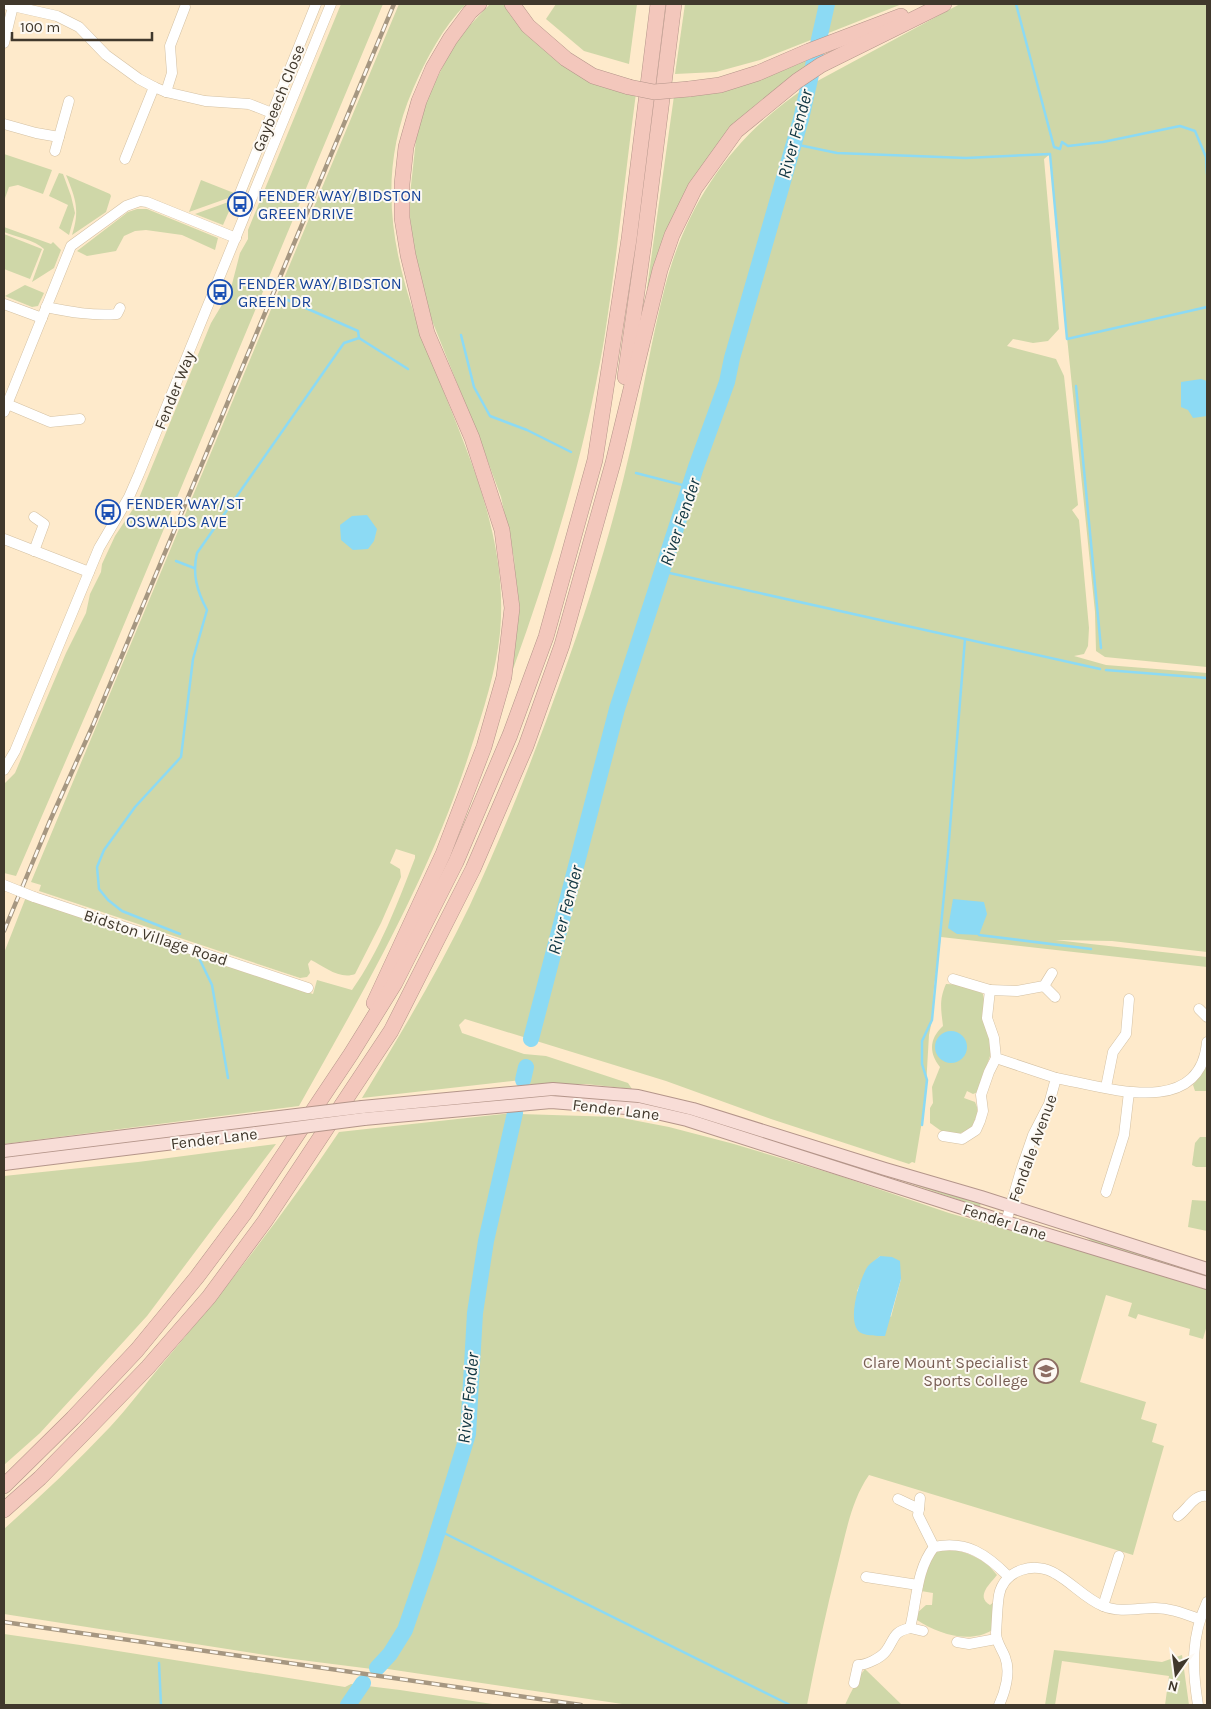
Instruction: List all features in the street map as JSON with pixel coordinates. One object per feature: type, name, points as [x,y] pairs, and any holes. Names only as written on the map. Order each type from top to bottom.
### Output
[{"type":"highway","points":[[512,4],[528,26],[566,59],[593,76],[629,87],[654,92],[720,85],[758,73],[930,4]]},
{"type":"highway","points":[[4,1486],[73,1418],[136,1350],[197,1277],[244,1214],[395,983],[456,862],[510,736],[546,637],[595,460],[628,240],[658,4]]},
{"type":"highway","points":[[613,463],[644,242],[674,4]]},
{"type":"highway","points":[[4,1510],[40,1478],[148,1367],[209,1297],[271,1213],[391,1031],[473,869],[526,746],[562,645],[613,463],[660,270],[672,235],[694,188],[736,131],[797,81],[821,65],[944,4]]},
{"type":"highway","points":[[350,1054],[443,854],[484,747],[504,677],[512,608],[502,530],[472,438],[426,333],[408,255],[402,218],[402,184],[406,148],[419,100],[450,40],[474,8]]},
{"type":"main road","name":"Fender Lane","points":[[4,1164],[256,1133],[363,1113],[552,1089],[638,1096],[693,1109],[1010,1206],[1207,1269]]},
{"type":"main road","name":"Fender Lane","points":[[4,1151],[255,1120],[551,1102],[639,1109],[687,1120],[1006,1222],[1207,1283]]},
{"type":"street","name":"Gaybeech Close","points":[[240,192],[316,4]]},
{"type":"street","name":"Fender Way","points":[[4,770],[15,751],[99,548],[129,498],[136,482],[331,4]]},
{"type":"street","points":[[4,44],[8,5],[57,16],[79,27],[106,55],[154,87],[166,92],[205,101],[249,104],[272,114]]},
{"type":"street","points":[[166,92],[172,73],[170,46],[185,8]]},
{"type":"street","points":[[125,159],[154,87]]},
{"type":"street","points":[[55,151],[69,101]]},
{"type":"street","points":[[4,124],[58,137]]},
{"type":"street","points":[[254,159],[267,164]]},
{"type":"street","points":[[80,419],[50,422],[5,408],[71,246],[126,206],[140,201],[147,202],[236,238]]},
{"type":"street","points":[[4,304],[42,318]]},
{"type":"street","points":[[46,307],[100,316],[117,314],[120,308]]},
{"type":"street","points":[[34,517],[44,524],[34,551]]},
{"type":"street","points":[[4,539],[89,572]]},
{"type":"street","name":"Bidston Village Road","points":[[4,885],[34,897],[308,988]]},
{"type":"street","points":[[953,980],[990,990],[1017,991],[1044,986],[1052,973]]},
{"type":"street","points":[[1044,986],[1054,997]]},
{"type":"street","points":[[943,1136],[962,1139],[976,1130],[983,1111],[981,1095],[996,1058],[994,1038],[987,1018],[990,990]]},
{"type":"street","points":[[1106,1087],[1113,1052],[1126,1034],[1129,999]]},
{"type":"street","points":[[1056,1078],[1130,1092],[1161,1093],[1184,1083],[1199,1067],[1204,1058],[1207,1042]]},
{"type":"street","name":"Fendale Avenue","points":[[996,1058],[1056,1078],[1049,1104],[1033,1135],[1006,1222]]},
{"type":"street","points":[[1106,1192],[1124,1135],[1130,1092]]},
{"type":"street","points":[[1178,1516],[1187,1509],[1193,1500],[1203,1495],[1207,1496]]},
{"type":"street","points":[[920,1498],[918,1514],[934,1547]]},
{"type":"street","points":[[898,1499],[918,1509]]},
{"type":"street","points":[[910,1628],[925,1559],[934,1547],[950,1545],[975,1550],[991,1559],[1009,1577]]},
{"type":"street","points":[[1103,1606],[1119,1556]]},
{"type":"street","points":[[999,1705],[1007,1673],[1006,1660],[996,1639],[999,1594],[1009,1577],[1027,1568],[1042,1567],[1055,1573],[1103,1606],[1116,1609],[1156,1608],[1173,1610],[1200,1618]]},
{"type":"street","points":[[866,1577],[918,1585]]},
{"type":"street","points":[[1201,1703],[1193,1667],[1195,1637],[1207,1602]]},
{"type":"street","points":[[847,1661],[858,1665],[864,1664],[882,1655],[900,1630],[910,1628],[923,1631]]},
{"type":"street","points":[[957,1642],[969,1644],[996,1639]]},
{"type":"street","points":[[854,1683],[858,1665]]},
{"type":"green space","points":[[341,4],[383,4],[105,670],[16,876],[4,873],[4,784],[15,773],[66,653],[86,613],[90,594],[101,572],[102,564],[115,536],[137,503],[211,323],[231,288],[240,253],[248,239],[248,230]]},
{"type":"green space","points":[[399,4],[466,4],[443,33],[429,55],[418,78],[413,89],[393,160],[394,229],[408,296],[482,495],[498,563],[500,633],[495,662],[480,720],[455,795],[416,886],[394,931],[348,1019],[299,1106],[4,1144],[4,953],[26,897],[313,994],[317,980],[352,990],[380,943],[415,858],[415,855],[396,849],[390,863],[400,869],[401,877],[381,923],[355,974],[349,975],[338,974],[311,960],[308,964],[310,973],[307,977],[300,978],[39,891],[41,885],[31,882]]},
{"type":"green space","points":[[490,4],[506,4],[522,26],[636,93],[613,278],[596,382],[566,508],[512,672],[517,609],[514,558],[501,497],[431,318],[412,246],[409,204],[418,121],[429,94],[457,39]]},
{"type":"green space","points":[[556,4],[637,4],[629,64],[584,51],[546,19]]},
{"type":"green space","points":[[685,4],[902,4],[760,60],[716,72],[675,74]]},
{"type":"green space","points":[[960,4],[1207,4],[1207,667],[1105,657],[1096,651],[1095,612],[1050,154],[1044,159],[1059,329],[1048,341],[1033,343],[1013,339],[1007,346],[1056,359],[1064,376],[1078,505],[1072,510],[1079,520],[1089,628],[1088,646],[1084,654],[1074,656],[1106,665],[1207,673],[1207,952],[1112,941],[1055,940],[1207,957],[1207,967],[941,937],[929,1035],[925,1103],[915,1163],[909,1164],[771,1119],[666,1081],[465,1019],[459,1025],[462,1033],[524,1054],[546,1056],[628,1083],[632,1089],[586,1084],[530,1085],[530,1079],[362,1098],[458,930],[495,850],[540,737],[600,565],[624,477],[665,287],[674,256],[686,226],[701,198],[737,147],[783,104],[810,85]],"holes":[[[800,125],[765,243],[727,386],[703,452],[633,666],[603,766],[534,1039],[529,1037],[565,893],[629,659],[684,503],[697,459],[724,386],[743,313]]]},
{"type":"green space","points":[[811,58],[812,62],[758,103],[718,145],[650,288],[647,288],[674,96]]},
{"type":"green space","points":[[4,154],[52,170],[43,194],[18,185],[9,187],[4,201]]},
{"type":"green space","points":[[59,173],[63,174],[75,213],[69,235],[59,228],[68,205],[49,196]]},
{"type":"green space","points":[[66,175],[111,196],[106,212],[72,235],[76,219],[76,205]]},
{"type":"green space","points":[[201,180],[234,193],[234,196],[189,212]]},
{"type":"green space","points":[[234,200],[223,225],[195,214]]},
{"type":"green space","points":[[137,209],[147,209],[218,238],[215,250],[182,235],[146,230],[135,231],[124,236],[116,251],[87,256],[77,251],[128,212]]},
{"type":"green space","points":[[4,227],[51,244],[53,242],[61,250],[54,268],[32,282],[44,249],[31,241],[4,232]]},
{"type":"green space","points":[[4,234],[42,249],[30,279],[4,269]]},
{"type":"green space","points":[[25,285],[44,293],[38,306],[32,307],[5,296]]},
{"type":"green space","points":[[946,984],[965,986],[983,994],[992,1050],[978,1092],[973,1094],[967,1091],[964,1098],[975,1102],[979,1112],[975,1122],[968,1130],[958,1134],[945,1132],[930,1123],[930,1108],[933,1103],[932,1087],[940,1067],[932,1051],[932,1045],[935,1035],[943,1026],[941,1000]]},
{"type":"green space","points":[[1207,1066],[1207,1091],[1195,1091],[1193,1085]]},
{"type":"green space","points":[[513,1113],[477,1267],[470,1323],[462,1434],[446,1494],[403,1629],[372,1669],[285,1658],[4,1614],[4,1529],[71,1467],[124,1412],[254,1250],[298,1192],[339,1132]]},
{"type":"green space","points":[[520,1114],[617,1117],[669,1127],[734,1144],[840,1176],[949,1213],[1207,1287],[1207,1325],[1203,1339],[1189,1335],[1190,1329],[1138,1314],[1136,1319],[1128,1316],[1132,1303],[1106,1295],[1080,1382],[1146,1402],[1141,1419],[1157,1424],[1152,1442],[1164,1446],[1133,1555],[869,1475],[853,1506],[825,1617],[807,1705],[629,1705],[381,1668],[412,1624],[464,1457],[472,1415],[481,1295],[493,1229]],"holes":[[[880,1256],[901,1279],[891,1317],[857,1291],[868,1267]]]},
{"type":"green space","points":[[1200,1137],[1207,1137],[1207,1167],[1192,1165],[1195,1143]]},
{"type":"green space","points":[[276,1144],[147,1316],[40,1433],[4,1465],[4,1176],[138,1162]]},
{"type":"green space","points":[[897,1179],[981,1201],[980,1207]]},
{"type":"green space","points":[[1192,1200],[1207,1201],[1207,1231],[1188,1227]]},
{"type":"green space","points":[[1080,1234],[1207,1273],[1207,1276],[1095,1243]]},
{"type":"green space","points":[[948,1548],[981,1560],[997,1575],[984,1594],[984,1598],[990,1605],[994,1602],[992,1630],[984,1634],[964,1637],[954,1636],[934,1629],[917,1620],[916,1614],[926,1605],[932,1605],[933,1593],[921,1591],[927,1564],[934,1554]]},
{"type":"green space","points":[[4,1634],[345,1687],[351,1684],[499,1705],[4,1705]]},
{"type":"green space","points":[[1054,1650],[1162,1662],[1182,1655],[1189,1705],[1165,1705],[1169,1676],[1062,1661],[1055,1705],[1045,1705]]},
{"type":"green space","points":[[865,1669],[902,1705],[845,1705]]},
{"type":"water","points":[[1201,379],[1207,381],[1207,416],[1193,418],[1188,410],[1181,407],[1181,382]]},
{"type":"water","points":[[367,515],[377,529],[374,541],[368,549],[353,550],[341,540],[340,525],[352,516]]},
{"type":"water","points":[[953,899],[984,902],[987,914],[979,935],[957,934],[948,928]]},
{"type":"water","points":[[951,1031],[962,1036],[967,1047],[962,1058],[951,1063],[940,1058],[935,1047],[940,1036]]},
{"type":"water","points":[[880,1256],[892,1257],[900,1261],[901,1279],[885,1336],[861,1333],[856,1328],[854,1320],[854,1311],[861,1280],[868,1266]]},
{"type":"waterway","name":"River Fender","points":[[531,1039],[617,709],[696,467],[727,382],[732,358],[801,119],[827,4]]},
{"type":"waterway","points":[[1016,4],[1054,147],[1060,149],[1062,142],[1068,146],[1103,142],[1180,126],[1195,131],[1206,157],[1207,174]]},
{"type":"waterway","points":[[794,144],[837,153],[966,158],[1050,154],[1067,339],[1207,307]]},
{"type":"waterway","points":[[180,934],[122,911],[108,900],[99,889],[97,867],[104,850],[135,807],[181,757],[193,659],[207,610],[196,582],[197,553],[344,343],[359,338],[358,331],[283,298]]},
{"type":"waterway","points":[[461,335],[474,387],[490,416],[527,430],[571,452]]},
{"type":"waterway","points":[[359,338],[408,369]]},
{"type":"waterway","points":[[1076,386],[1101,648]]},
{"type":"waterway","points":[[636,473],[690,487]]},
{"type":"waterway","points":[[176,561],[194,568]]},
{"type":"waterway","points":[[665,572],[1100,669]]},
{"type":"waterway","points":[[922,1125],[927,1080],[922,1064],[922,1041],[932,1020],[948,853],[965,639]]},
{"type":"waterway","points":[[1106,670],[1207,678]]},
{"type":"waterway","points":[[979,935],[1091,949]]},
{"type":"waterway","points":[[199,958],[212,985],[228,1078]]},
{"type":"waterway","name":"River Fender","points":[[523,1080],[526,1067]]},
{"type":"waterway","name":"River Fender","points":[[377,1668],[390,1654],[405,1630],[468,1434],[475,1313],[486,1241],[515,1113]]},
{"type":"waterway","points":[[438,1530],[790,1705]]},
{"type":"waterway","points":[[159,1663],[161,1705]]},
{"type":"waterway","name":"River Fender","points":[[348,1705],[363,1683]]},
{"type":"railway","points":[[4,931],[49,823],[93,725],[394,4]]},
{"type":"railway","points":[[4,1622],[581,1705]]},
{"type":"place","name":"FENDER WAY/BIDSTON GREEN DRIVE","points":[[240,204]]},
{"type":"place","name":"FENDER WAY/BIDSTON GREEN DR","points":[[220,292]]},
{"type":"place","name":"FENDER WAY/ST OSWALDS AVE","points":[[108,512]]},
{"type":"place","name":"Clare Mount Specialist Sports College","points":[[1046,1371]]}]
